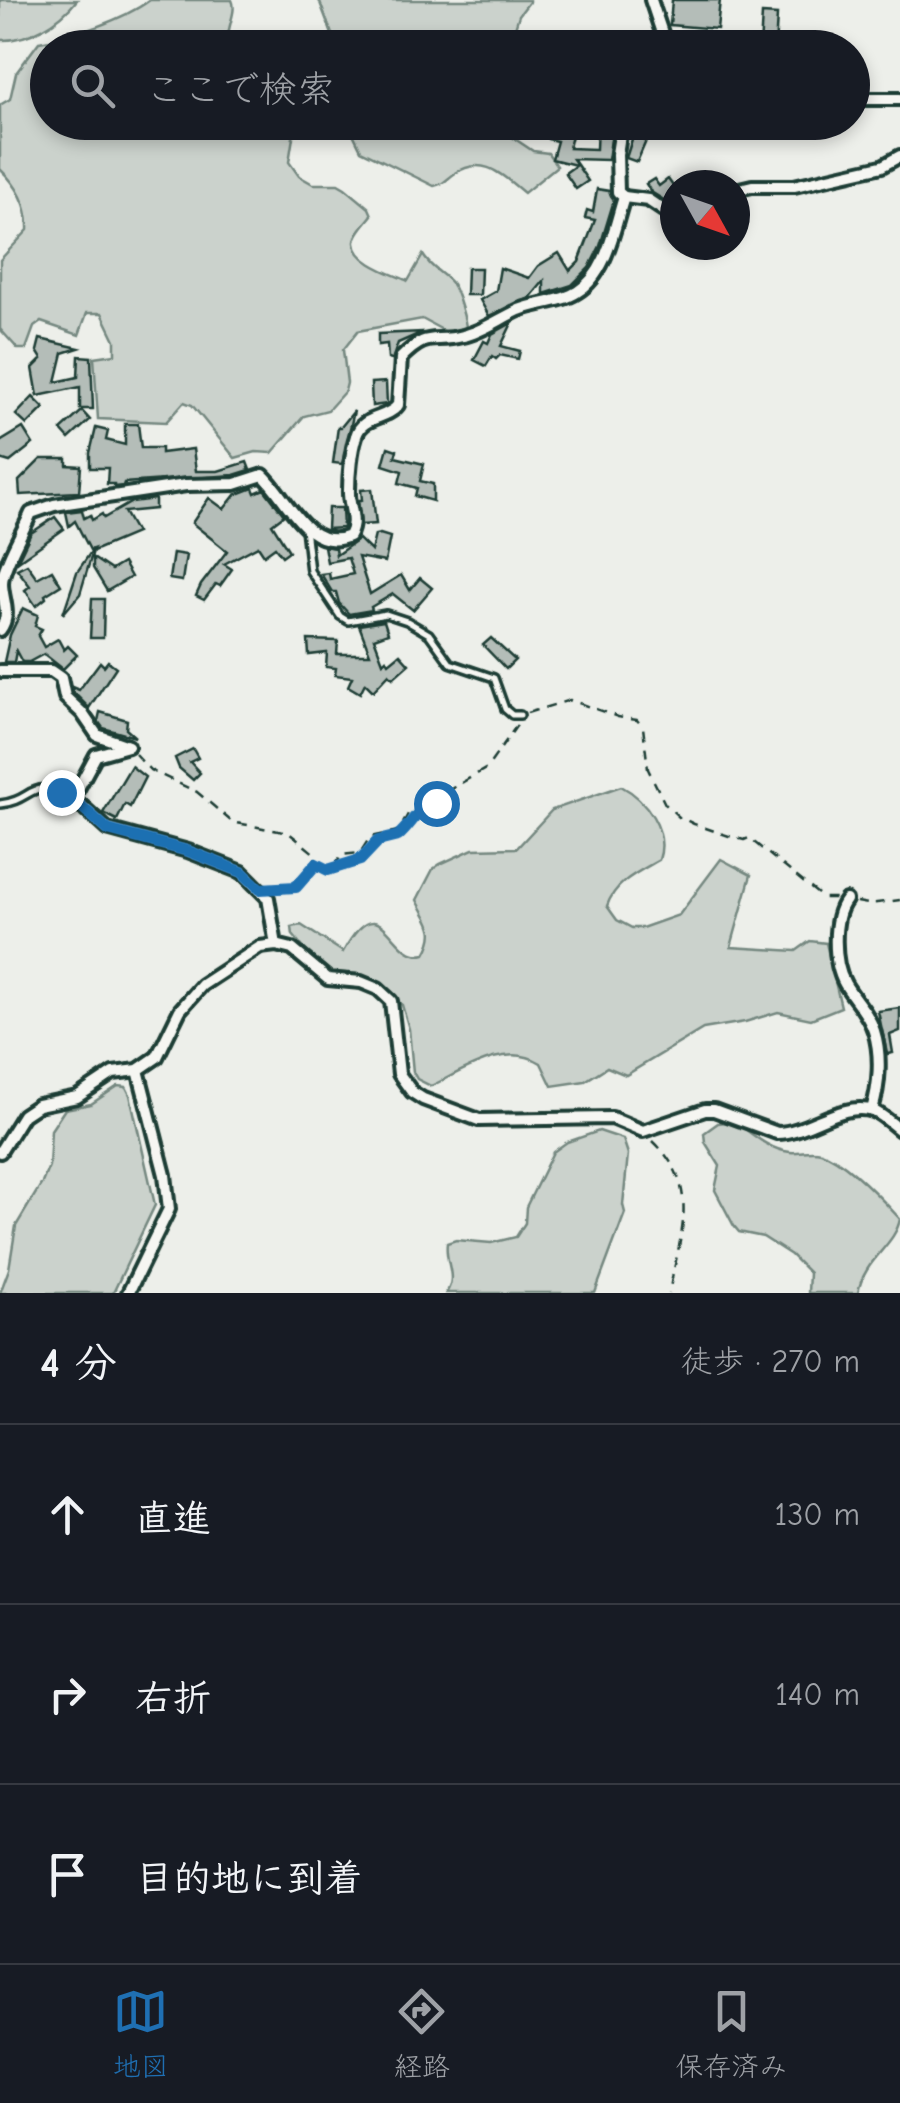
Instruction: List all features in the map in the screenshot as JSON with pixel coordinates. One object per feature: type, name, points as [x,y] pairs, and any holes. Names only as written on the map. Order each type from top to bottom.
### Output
[{"type":"street","points":[[652,0],[661,30]]},
{"type":"street","points":[[620,140],[618,192],[624,197],[648,200],[660,208]]},
{"type":"street","points":[[750,186],[794,186],[882,166],[900,156]]},
{"type":"street","points":[[0,630],[6,622],[2,580],[16,546],[31,513],[54,505],[186,484],[235,484],[263,475],[304,528],[331,540],[342,539],[352,529],[349,486],[356,436],[362,424],[395,411],[402,358],[418,342],[472,334],[542,300],[558,300],[578,292],[606,252],[624,197]]},
{"type":"street","points":[[0,670],[51,671],[60,678],[66,696],[97,735],[128,746]]},
{"type":"street","points":[[128,746],[96,754],[72,798],[108,830],[188,851],[242,872],[268,898],[276,945]]},
{"type":"street","points":[[846,900],[838,911],[838,958],[844,983],[863,1006],[875,1034],[877,1092],[872,1110]]},
{"type":"street","points":[[0,1152],[23,1115],[38,1105],[77,1097],[113,1073],[138,1070],[156,1057],[180,1010],[202,985],[260,947],[276,945],[292,949],[328,979],[361,982],[378,989],[390,1002],[399,1074],[412,1092],[480,1120],[612,1118],[643,1132],[705,1110],[788,1133],[844,1111],[872,1110],[900,1130]]},
{"type":"street","points":[[128,1293],[169,1209],[166,1175],[138,1070]]},
{"type":"lane","points":[[304,528],[310,571],[340,616],[348,621],[386,614],[408,622],[429,634],[450,662],[494,678],[505,710],[520,715]]},
{"type":"lane","points":[[0,804],[41,788],[72,798]]},
{"type":"path","points":[[316,864],[328,870],[360,860],[378,841],[398,836],[422,808],[446,800],[487,768],[520,715],[570,700],[636,720],[643,727],[648,769],[655,788],[679,817],[729,836],[749,838],[823,898],[869,904],[900,900]]},
{"type":"path","points":[[128,746],[150,770],[197,792],[232,822],[289,832],[315,854],[316,864],[296,887],[260,889]]},
{"type":"path","points":[[334,868],[342,855],[360,853],[370,838],[399,831],[408,814],[458,788]]},
{"type":"path","points":[[643,1132],[669,1156],[680,1174],[683,1192],[681,1233],[669,1293]]},
{"type":"shaded area","points":[[0,0],[77,0],[43,29],[0,40]]},
{"type":"shaded area","points":[[150,0],[232,0],[233,10],[229,30],[87,30]]},
{"type":"shaded area","points":[[319,0],[529,0],[514,30],[330,30]]},
{"type":"shaded area","points":[[30,54],[30,140],[293,140],[289,162],[299,176],[313,184],[338,184],[369,208],[372,215],[355,240],[362,256],[408,281],[423,255],[452,284],[466,331],[450,334],[422,319],[358,331],[343,350],[345,391],[328,410],[304,416],[272,453],[256,452],[235,458],[192,405],[184,402],[166,422],[98,419],[94,357],[115,354],[115,340],[102,313],[87,313],[79,335],[41,322],[34,327],[26,349],[18,349],[0,329],[0,260],[28,230],[21,197],[0,169],[0,105],[10,99],[16,73]]},
{"type":"shaded area","points":[[356,140],[516,140],[533,151],[548,153],[557,166],[524,193],[483,166],[464,168],[434,186],[361,150]]},
{"type":"shaded area","points":[[621,786],[647,807],[658,827],[661,849],[659,860],[628,879],[611,898],[607,906],[617,920],[632,928],[642,928],[679,915],[721,859],[751,875],[731,947],[796,951],[810,941],[826,943],[841,1007],[811,1019],[778,1012],[703,1029],[626,1075],[607,1067],[585,1081],[552,1086],[541,1063],[514,1055],[471,1066],[431,1086],[417,1079],[413,1072],[409,1029],[402,1005],[357,974],[323,972],[293,935],[292,927],[301,925],[343,952],[357,932],[368,923],[378,923],[403,948],[413,954],[425,954],[432,932],[417,900],[433,869],[473,849],[517,848],[552,810]]},
{"type":"shaded area","points":[[118,1086],[126,1087],[130,1095],[155,1205],[113,1293],[0,1293],[9,1269],[16,1226],[49,1166],[51,1130],[65,1109],[91,1104]]},
{"type":"shaded area","points":[[734,1121],[775,1148],[817,1151],[831,1157],[863,1181],[900,1219],[892,1237],[866,1271],[858,1293],[808,1293],[809,1273],[791,1255],[763,1237],[739,1232],[734,1226],[715,1190],[720,1166],[705,1142],[704,1133],[718,1123]]},
{"type":"shaded area","points":[[599,1131],[623,1139],[628,1154],[625,1213],[595,1293],[446,1293],[451,1281],[447,1243],[491,1243],[516,1237],[553,1152],[567,1142]]},
{"type":"building","points":[[672,0],[720,0],[717,29],[670,25]]},
{"type":"building","points":[[762,14],[777,15],[776,30],[761,30]]},
{"type":"building","points":[[552,140],[571,140],[569,148],[596,149],[596,140],[611,140],[608,160],[573,159],[588,181],[576,189],[565,173],[576,165],[552,159],[557,141]]},
{"type":"building","points":[[632,140],[646,141],[637,162],[626,158]]},
{"type":"building","points":[[654,179],[660,185],[660,198],[651,192],[646,184]]},
{"type":"building","points":[[597,189],[609,191],[614,200],[589,268],[572,285],[544,294],[544,281],[530,298],[489,316],[480,300],[496,291],[500,268],[529,278],[538,266],[559,253],[570,271],[579,262],[595,220],[585,218],[587,210],[593,212]]},
{"type":"building","points":[[467,268],[481,268],[480,295],[466,295]]},
{"type":"building","points":[[512,323],[501,346],[520,351],[518,359],[492,356],[486,366],[474,360],[484,341],[488,343],[492,334]]},
{"type":"building","points":[[423,332],[398,343],[392,360],[388,359],[387,344],[378,345],[378,334]]},
{"type":"building","points":[[40,339],[79,348],[63,353],[56,382],[78,377],[79,356],[91,357],[93,409],[80,409],[80,387],[38,396],[33,368],[42,359],[37,351]]},
{"type":"building","points":[[386,382],[387,404],[372,406],[371,383]]},
{"type":"building","points":[[33,397],[44,408],[27,425],[16,415]]},
{"type":"building","points":[[82,411],[90,420],[69,439],[61,430]]},
{"type":"building","points":[[354,411],[342,464],[333,463],[338,427]]},
{"type":"building","points":[[125,424],[138,424],[141,448],[161,448],[161,453],[193,449],[196,471],[218,471],[247,462],[250,470],[114,487],[107,484],[108,468],[90,468],[90,453],[96,428],[108,431],[106,440],[125,445]]},
{"type":"building","points":[[23,428],[33,444],[10,462],[0,459],[0,442]]},
{"type":"building","points":[[388,447],[397,450],[395,457],[424,464],[420,481],[433,484],[433,501],[415,496],[417,488],[399,483],[402,471],[383,465]]},
{"type":"building","points":[[41,459],[67,459],[67,465],[81,466],[79,492],[20,495],[19,481]]},
{"type":"building","points":[[253,488],[255,493],[264,489],[284,515],[272,524],[289,551],[282,556],[275,547],[264,555],[258,546],[224,564],[232,569],[204,600],[196,596],[201,585],[227,551],[192,523],[209,498],[224,509],[235,495]]},
{"type":"building","points":[[372,489],[376,524],[361,525],[361,490]]},
{"type":"building","points":[[155,499],[155,509],[124,512],[136,533],[93,551],[80,594],[63,614],[77,572],[93,549],[90,550],[75,521],[69,526],[66,512],[82,510],[84,518],[90,515],[92,520],[102,514],[104,518],[132,502]]},
{"type":"building","points":[[328,508],[342,508],[343,528],[327,529]]},
{"type":"building","points":[[55,517],[64,529],[17,562],[31,533]]},
{"type":"building","points":[[375,535],[390,537],[385,562],[358,557],[370,594],[401,575],[410,590],[420,578],[432,588],[413,610],[393,594],[372,610],[349,614],[321,574],[329,573],[330,579],[353,574],[348,558],[327,562],[324,546],[335,548],[336,555],[359,539],[371,551]]},
{"type":"building","points":[[173,553],[186,555],[182,581],[169,579]]},
{"type":"building","points":[[93,558],[111,570],[123,563],[131,577],[107,591],[93,568]]},
{"type":"building","points":[[27,564],[37,578],[52,570],[61,585],[36,606],[25,590],[30,586],[17,569]]},
{"type":"building","points":[[92,599],[104,599],[103,638],[90,638]]},
{"type":"building","points":[[23,608],[38,615],[35,626],[42,629],[38,636],[44,647],[58,639],[64,650],[68,646],[77,655],[63,669],[44,654],[22,662],[16,651],[14,662],[4,662],[10,635]]},
{"type":"building","points":[[384,621],[388,633],[374,638],[383,662],[386,659],[389,663],[400,654],[409,664],[393,678],[389,674],[373,691],[365,683],[360,693],[348,686],[352,677],[335,675],[336,668],[326,667],[327,653],[309,655],[308,640],[338,641],[337,654],[370,654],[359,625]]},
{"type":"building","points":[[491,638],[515,660],[506,669],[483,645]]},
{"type":"building","points":[[108,661],[116,667],[89,708],[72,687],[79,690],[100,662],[104,666]]},
{"type":"building","points":[[100,712],[127,720],[126,729],[135,737],[103,728],[98,721]]},
{"type":"building","points":[[193,749],[198,758],[190,762],[200,773],[193,780],[179,768],[175,758]]},
{"type":"building","points":[[131,766],[145,777],[130,807],[125,804],[117,820],[103,813]]},
{"type":"building","points":[[900,1008],[900,1031],[890,1035],[893,1053],[887,1054],[878,1011]]},
{"type":"route","points":[[61,792],[108,830],[188,851],[242,872],[260,889],[296,887],[316,864],[328,870],[360,860],[378,841],[398,836],[422,808],[436,803]]}]
